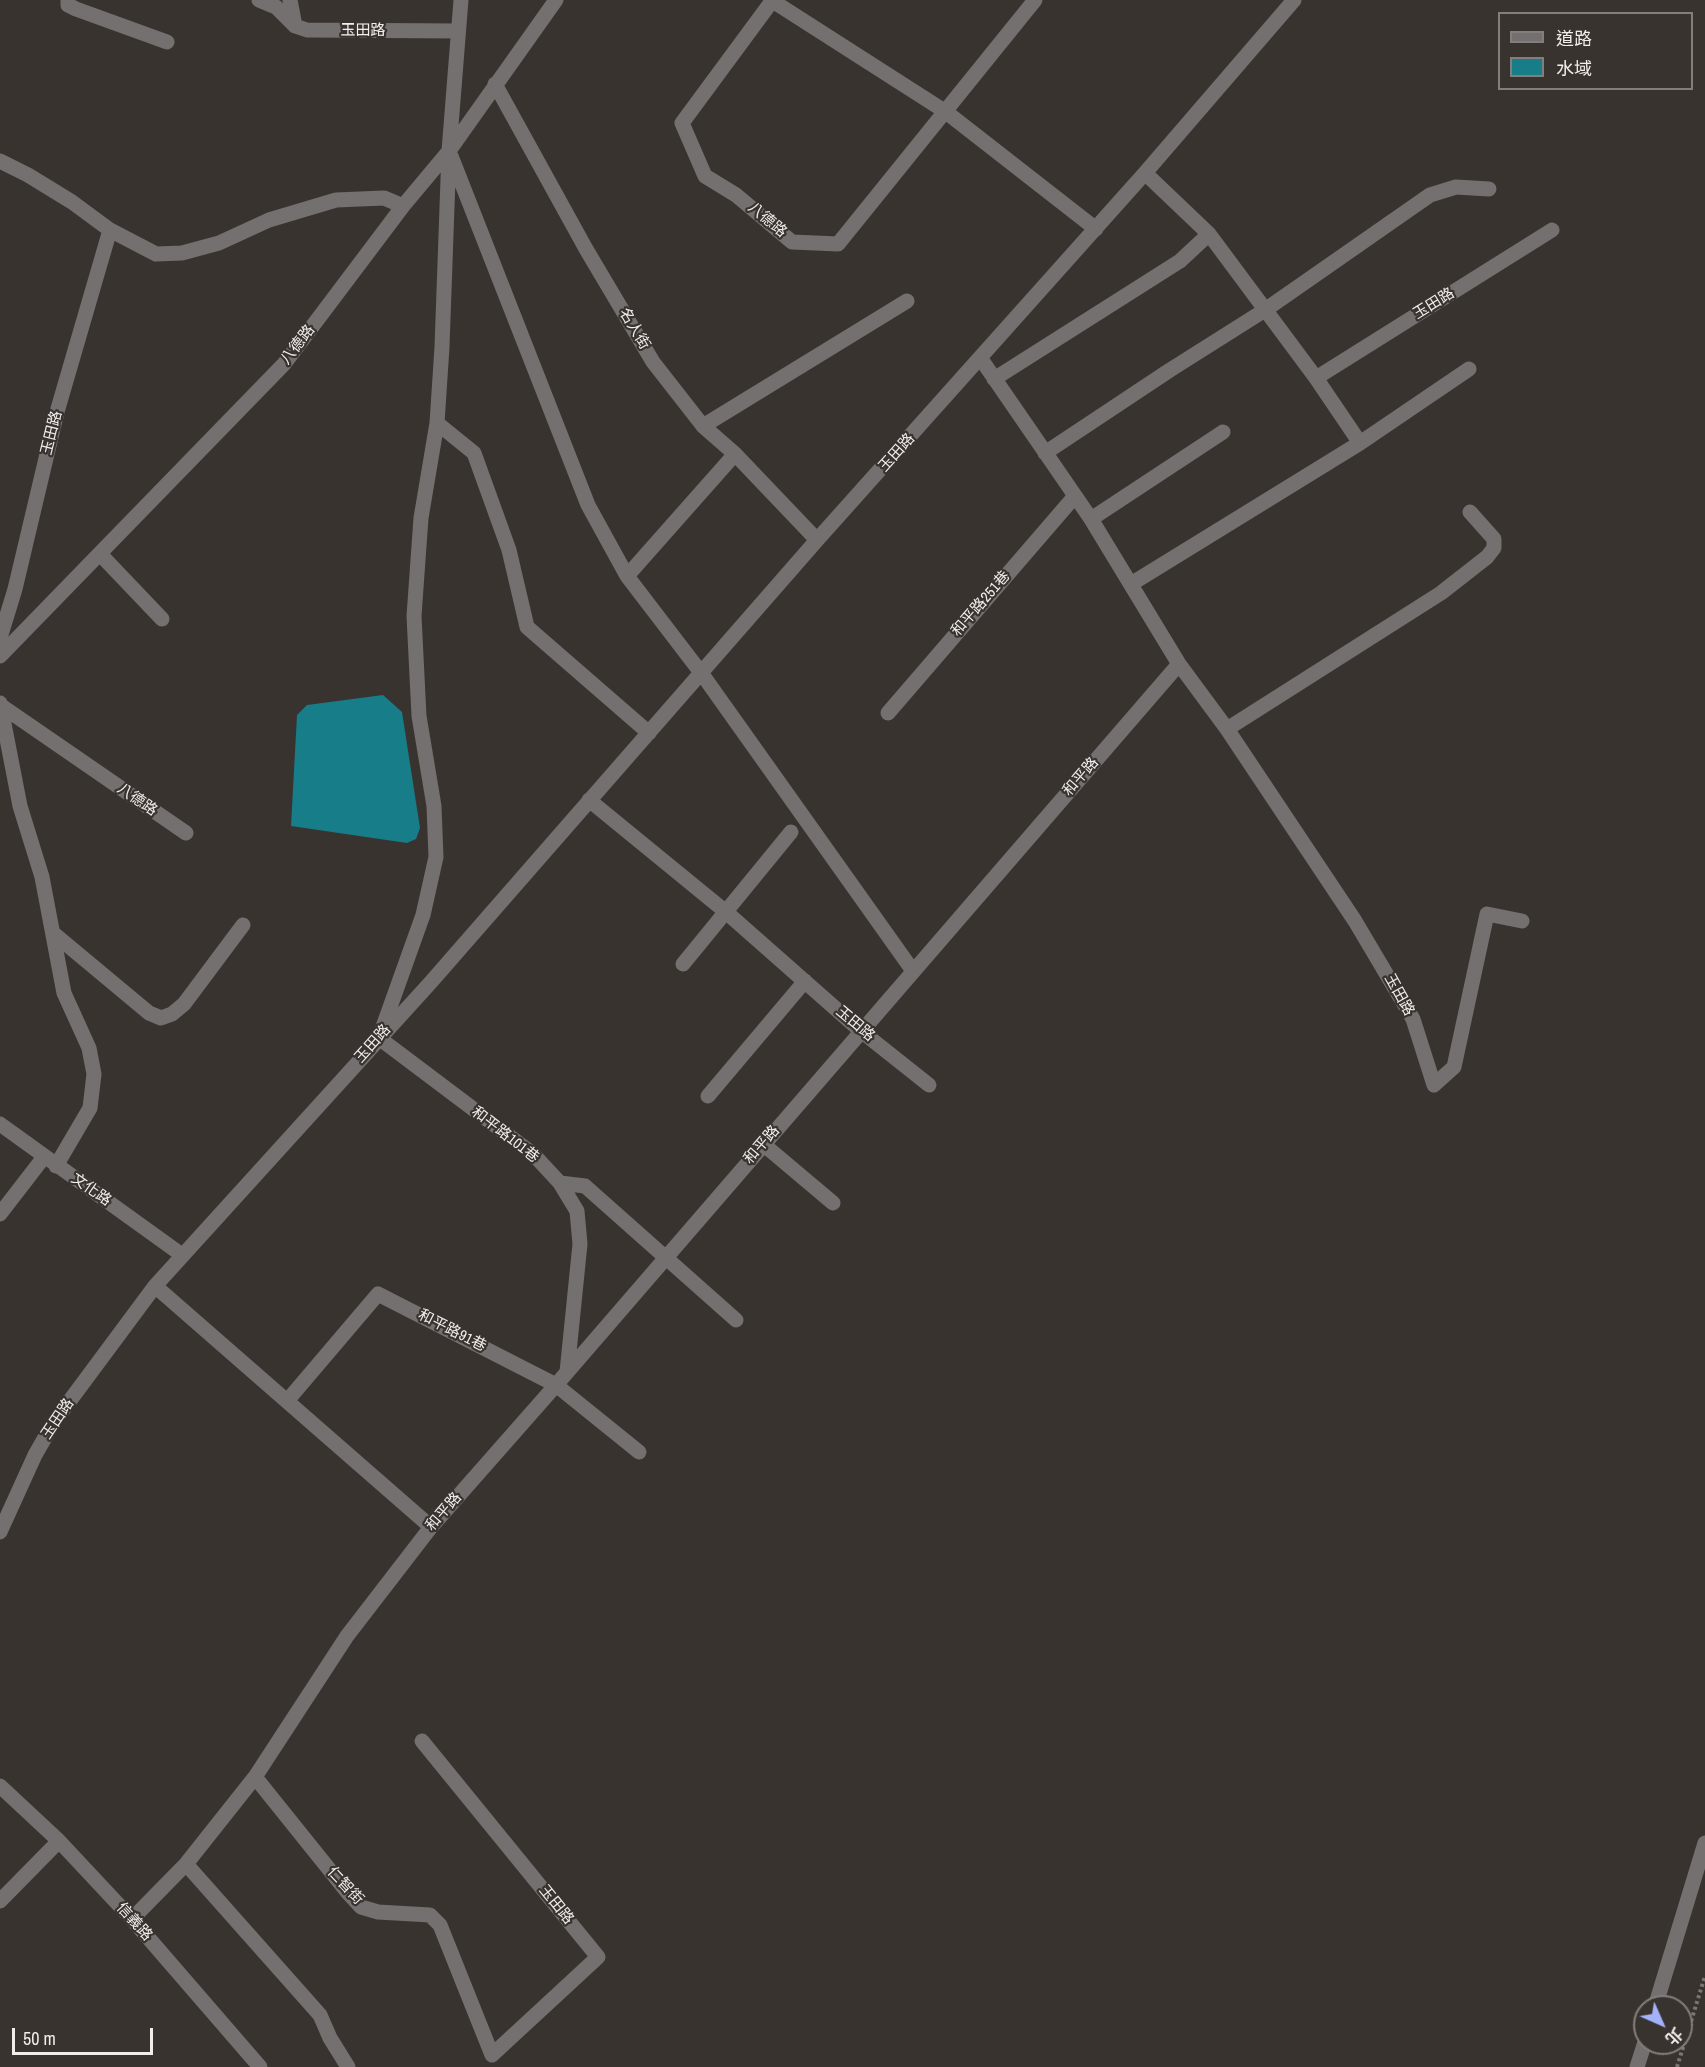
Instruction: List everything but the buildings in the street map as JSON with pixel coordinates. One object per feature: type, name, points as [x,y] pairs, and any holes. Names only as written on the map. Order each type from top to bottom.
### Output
[{"type":"street","points":[[68,0],[68,5],[76,9],[167,42]]},
{"type":"street","points":[[259,0],[276,7],[295,26]]},
{"type":"street","points":[[290,0],[295,26]]},
{"type":"street","points":[[379,1038],[423,915],[436,857],[434,806],[419,716],[414,616],[421,518],[437,423],[449,151],[461,0]]},
{"type":"street","name":"八德路","points":[[0,656],[284,364],[404,206],[449,151],[556,0]]},
{"type":"street","name":"八德路","points":[[1035,0],[946,112],[838,244],[792,242],[736,195],[705,176],[682,123],[771,0],[946,112],[1096,229]]},
{"type":"street","name":"玉田路","points":[[0,1532],[35,1455],[54,1422],[155,1286],[431,982],[817,540],[1096,229],[1294,0]]},
{"type":"street","name":"玉田路","points":[[295,26],[307,30],[458,31]]},
{"type":"street","name":"名人街","points":[[495,84],[586,249],[653,362],[703,426],[735,454],[817,540]]},
{"type":"street","points":[[449,151],[588,505],[627,576],[702,674],[913,971]]},
{"type":"street","points":[[0,161],[72,202],[110,231],[156,254],[182,253],[219,243],[268,220],[336,200],[384,198],[404,206]]},
{"type":"street","points":[[1145,173],[1209,234],[1316,378],[1360,443]]},
{"type":"street","points":[[1045,453],[1265,310],[1430,195],[1456,186],[1489,189]]},
{"type":"street","name":"玉田路","points":[[1316,378],[1552,230]]},
{"type":"street","name":"玉田路","points":[[0,638],[15,589],[57,412],[110,231]]},
{"type":"street","points":[[994,379],[1180,261],[1209,234]]},
{"type":"street","points":[[703,426],[907,301]]},
{"type":"street","points":[[981,359],[1091,519],[1179,664]]},
{"type":"street","points":[[1131,584],[1360,443],[1469,369]]},
{"type":"street","points":[[437,423],[474,453],[509,550],[527,627],[649,733]]},
{"type":"street","points":[[1091,519],[1223,432]]},
{"type":"street","points":[[627,576],[735,454]]},
{"type":"street","name":"和平路251巷","points":[[888,713],[1075,496]]},
{"type":"street","points":[[1227,729],[1441,593],[1488,557],[1494,548],[1494,539],[1470,512]]},
{"type":"street","points":[[100,554],[162,619]]},
{"type":"street","name":"玉田路","points":[[1179,664],[1227,729],[1355,921],[1394,984],[1413,1019],[1434,1085],[1454,1066],[1487,914],[1522,921]]},
{"type":"street","name":"和平路","points":[[132,1919],[186,1864],[255,1777],[347,1636],[431,1527],[1179,664]]},
{"type":"street","points":[[0,704],[20,806],[42,877],[64,993],[89,1048],[94,1074],[90,1108],[50,1162],[0,1214]]},
{"type":"street","name":"八德路","points":[[0,704],[186,833]]},
{"type":"street","name":"玉田路","points":[[589,800],[726,912],[861,1030],[929,1085]]},
{"type":"street","points":[[683,964],[791,832]]},
{"type":"street","points":[[53,933],[148,1013],[161,1018],[172,1014],[184,1004],[243,925]]},
{"type":"street","points":[[708,1096],[805,981]]},
{"type":"street","name":"和平路101巷","points":[[379,1038],[532,1154],[560,1183],[577,1211],[580,1244],[567,1372]]},
{"type":"street","name":"文化路","points":[[0,1124],[182,1255]]},
{"type":"street","points":[[763,1144],[833,1203]]},
{"type":"street","points":[[560,1183],[585,1186],[736,1320]]},
{"type":"street","points":[[155,1286],[431,1527]]},
{"type":"street","name":"和平路91巷","points":[[287,1401],[378,1294],[556,1384],[639,1452]]},
{"type":"street","name":"玉田路","points":[[422,1741],[598,1957],[492,2055]]},
{"type":"street","name":"仁智街","points":[[255,1777],[361,1907],[378,1912],[430,1915],[440,1925],[492,2055]]},
{"type":"street","name":"信義路","points":[[0,1786],[59,1841],[132,1919],[260,2067]]},
{"type":"street","points":[[0,1901],[59,1841]]},
{"type":"street","points":[[1660,1995],[1705,1843]]},
{"type":"street","points":[[186,1864],[320,2015],[330,2038],[348,2067]]},
{"type":"path","points":[[1677,2067],[1705,1976]]},
{"type":"water","points":[[383,695],[402,712],[420,828],[416,839],[407,843],[291,826],[297,715],[307,705]]}]
